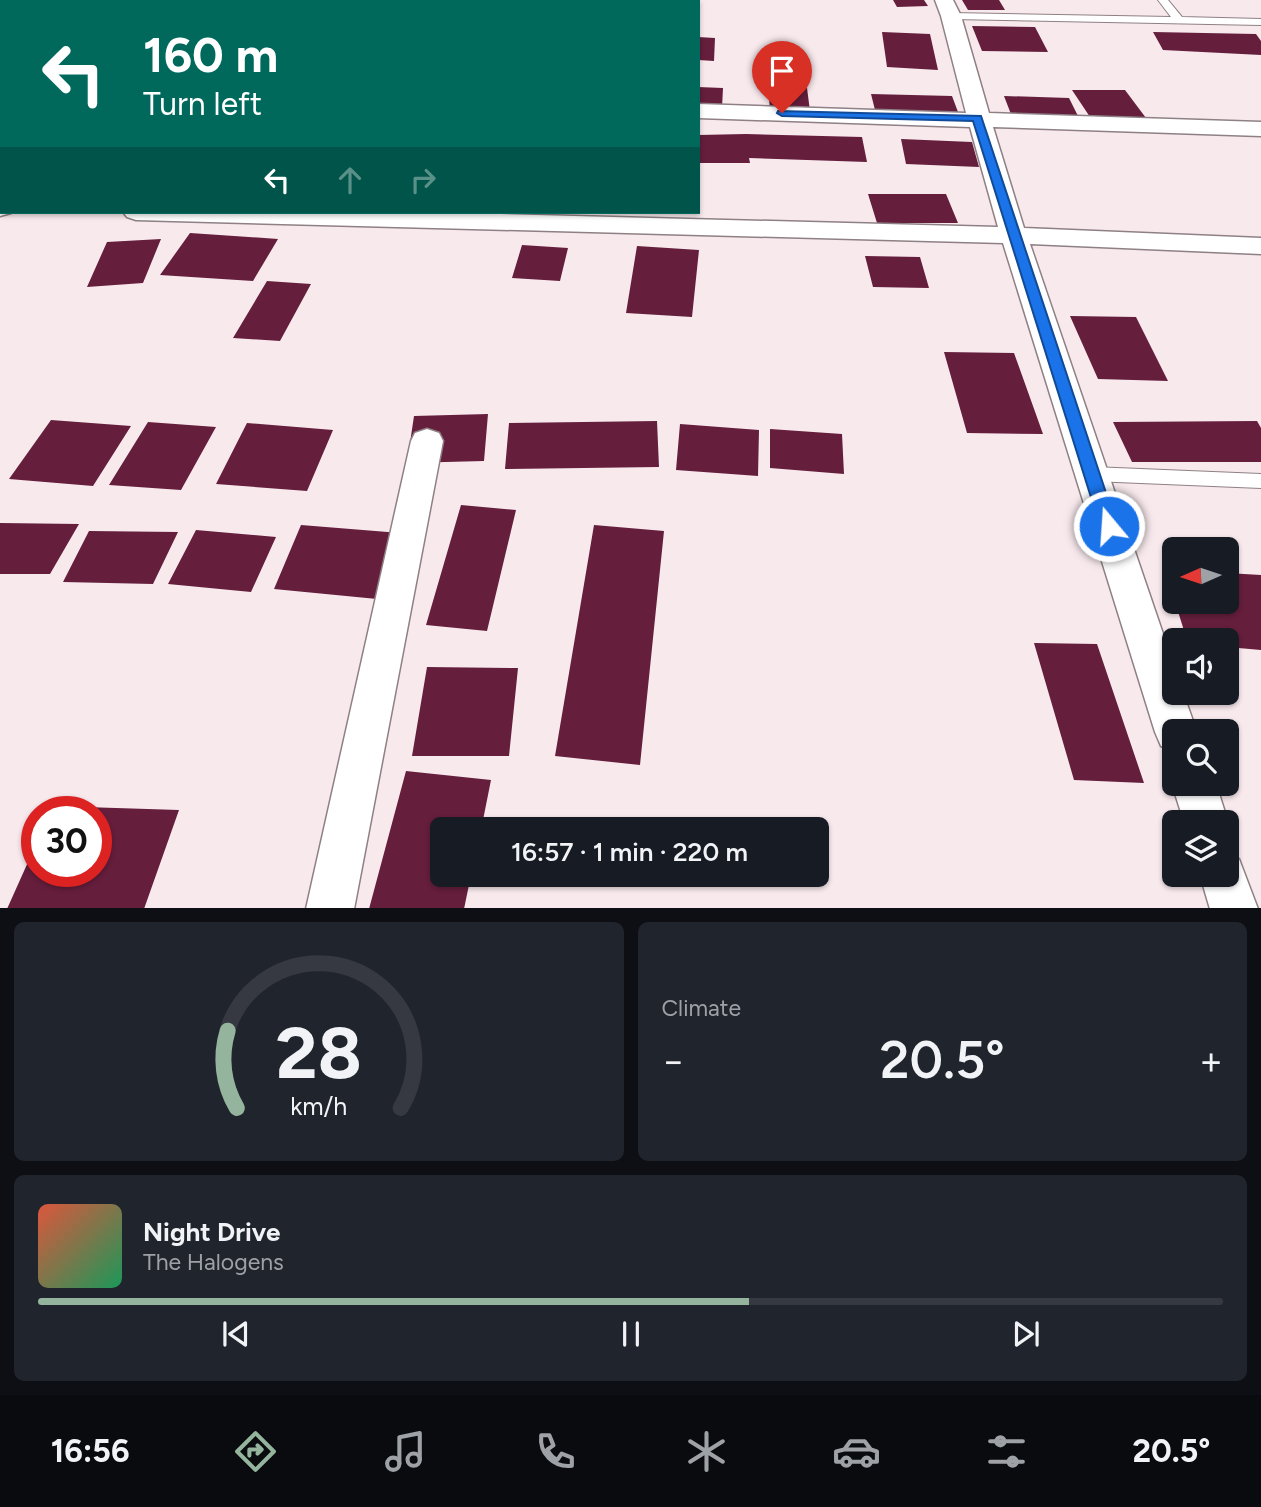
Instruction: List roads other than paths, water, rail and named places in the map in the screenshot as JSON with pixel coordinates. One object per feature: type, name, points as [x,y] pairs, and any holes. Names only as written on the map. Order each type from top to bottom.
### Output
[{"type":"street","points":[[947,8],[977,118],[1172,719]]},
{"type":"street","points":[[700,111],[1261,129]]},
{"type":"street","points":[[216,214],[1014,234],[1261,246]]},
{"type":"street","points":[[330,908],[427,441]]},
{"type":"street","points":[[1227,887],[1234,908]]},
{"type":"lane","points":[[1163,0],[1179,21]]},
{"type":"lane","points":[[947,8],[1179,21],[1261,22]]},
{"type":"lane","points":[[1092,474],[1261,481]]}]
